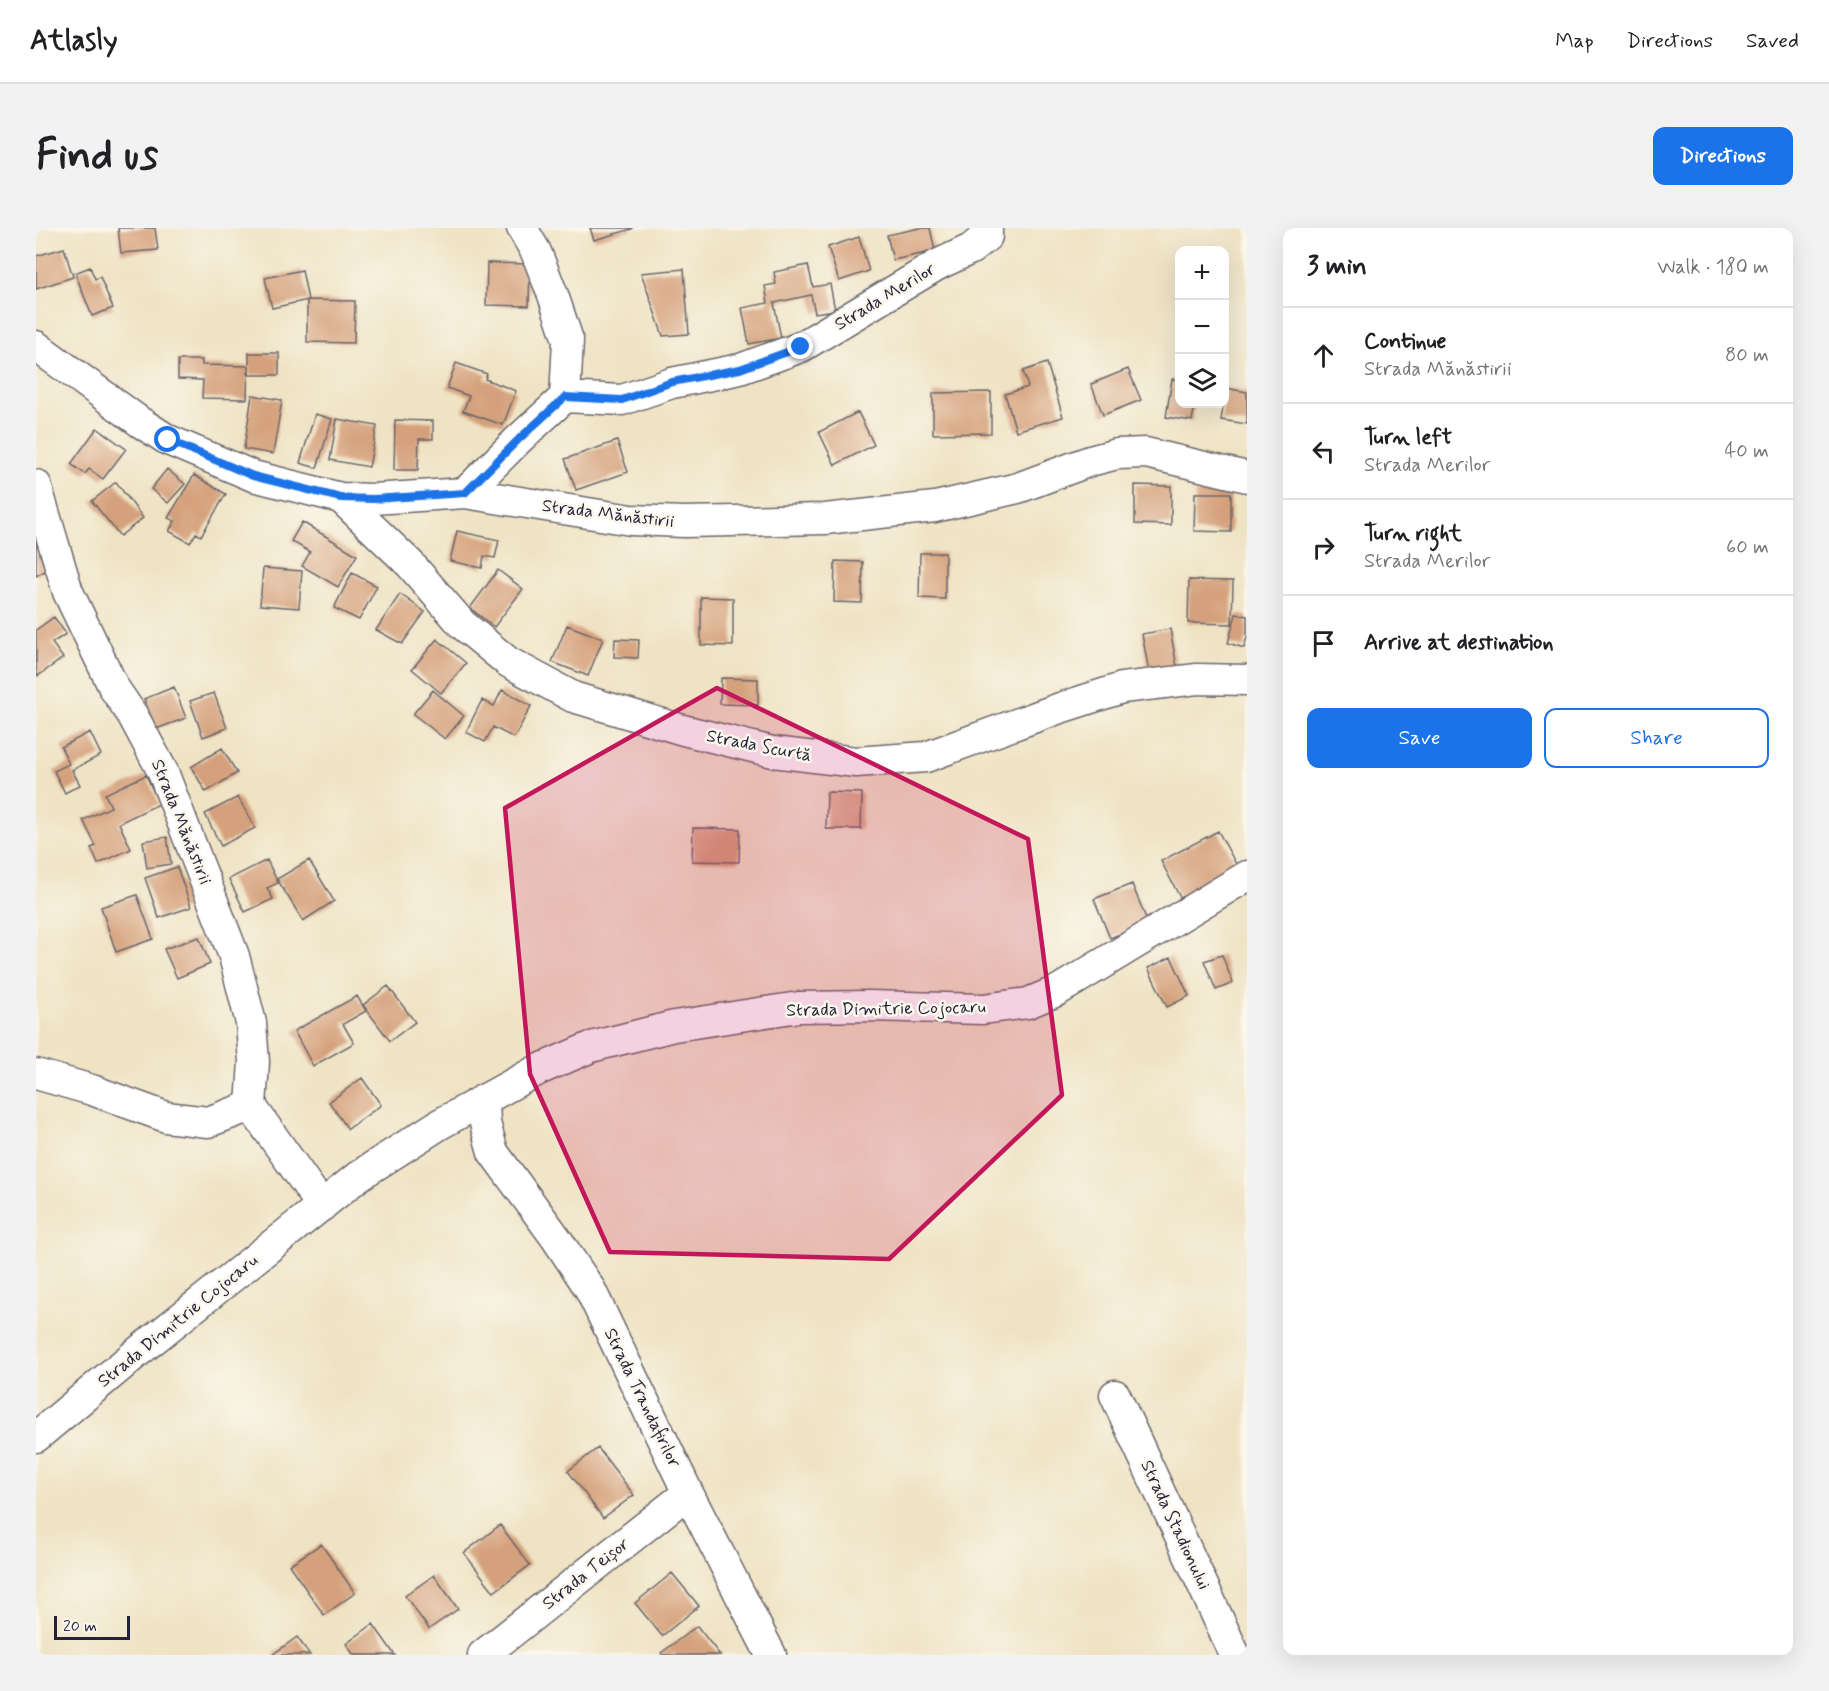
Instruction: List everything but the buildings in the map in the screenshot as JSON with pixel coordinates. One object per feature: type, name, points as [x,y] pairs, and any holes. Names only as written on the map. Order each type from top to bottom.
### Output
[{"type":"street","points":[[465,493],[565,397],[568,340],[536,252],[522,228]]},
{"type":"street","name":"Strada Merilor","points":[[565,397],[622,400],[672,382],[740,369],[801,347],[937,265],[971,249],[987,236],[987,228]]},
{"type":"street","name":"Strada Mănăstirii","points":[[36,346],[140,423],[168,440],[253,476],[341,498],[373,499],[465,493],[631,520],[685,522],[825,519],[934,507],[1018,488],[1090,461],[1117,454],[1146,453],[1247,477]]},
{"type":"street","name":"Strada Mănăstirii","points":[[36,485],[68,592],[114,688],[133,716],[163,772],[234,956],[251,1023],[254,1062],[251,1106]]},
{"type":"street","name":"Strada Scurtă","points":[[341,498],[410,564],[462,624],[508,662],[573,697],[682,730],[773,752],[856,762],[926,757],[1122,688],[1197,679],[1247,680]]},
{"type":"street","name":"Strada Dimitrie Cojocaru","points":[[36,1437],[139,1351],[360,1175],[440,1124],[538,1070],[591,1047],[674,1026],[799,1007],[983,1009],[1028,1004],[1057,991],[1247,876]]},
{"type":"street","points":[[36,1074],[92,1090],[166,1117],[208,1122],[251,1106],[322,1206]]},
{"type":"street","name":"Strada Trandafirilor","points":[[484,1099],[485,1123],[493,1152],[590,1289],[688,1493],[771,1655]]},
{"type":"street","name":"Strada Trandafirilor","points":[[440,1124],[493,1152]]},
{"type":"street","name":"Strada Stadionului","points":[[1115,1395],[1235,1655]]},
{"type":"street","name":"Strada Teișor","points":[[483,1655],[688,1493]]},
{"type":"highlighted area","points":[[717,688],[1028,839],[1062,1095],[889,1259],[610,1252],[530,1074],[505,808]]},
{"type":"route","points":[[168,440],[253,476],[341,498],[373,499],[465,493],[565,397],[622,400],[672,382],[740,369],[801,347]]}]
